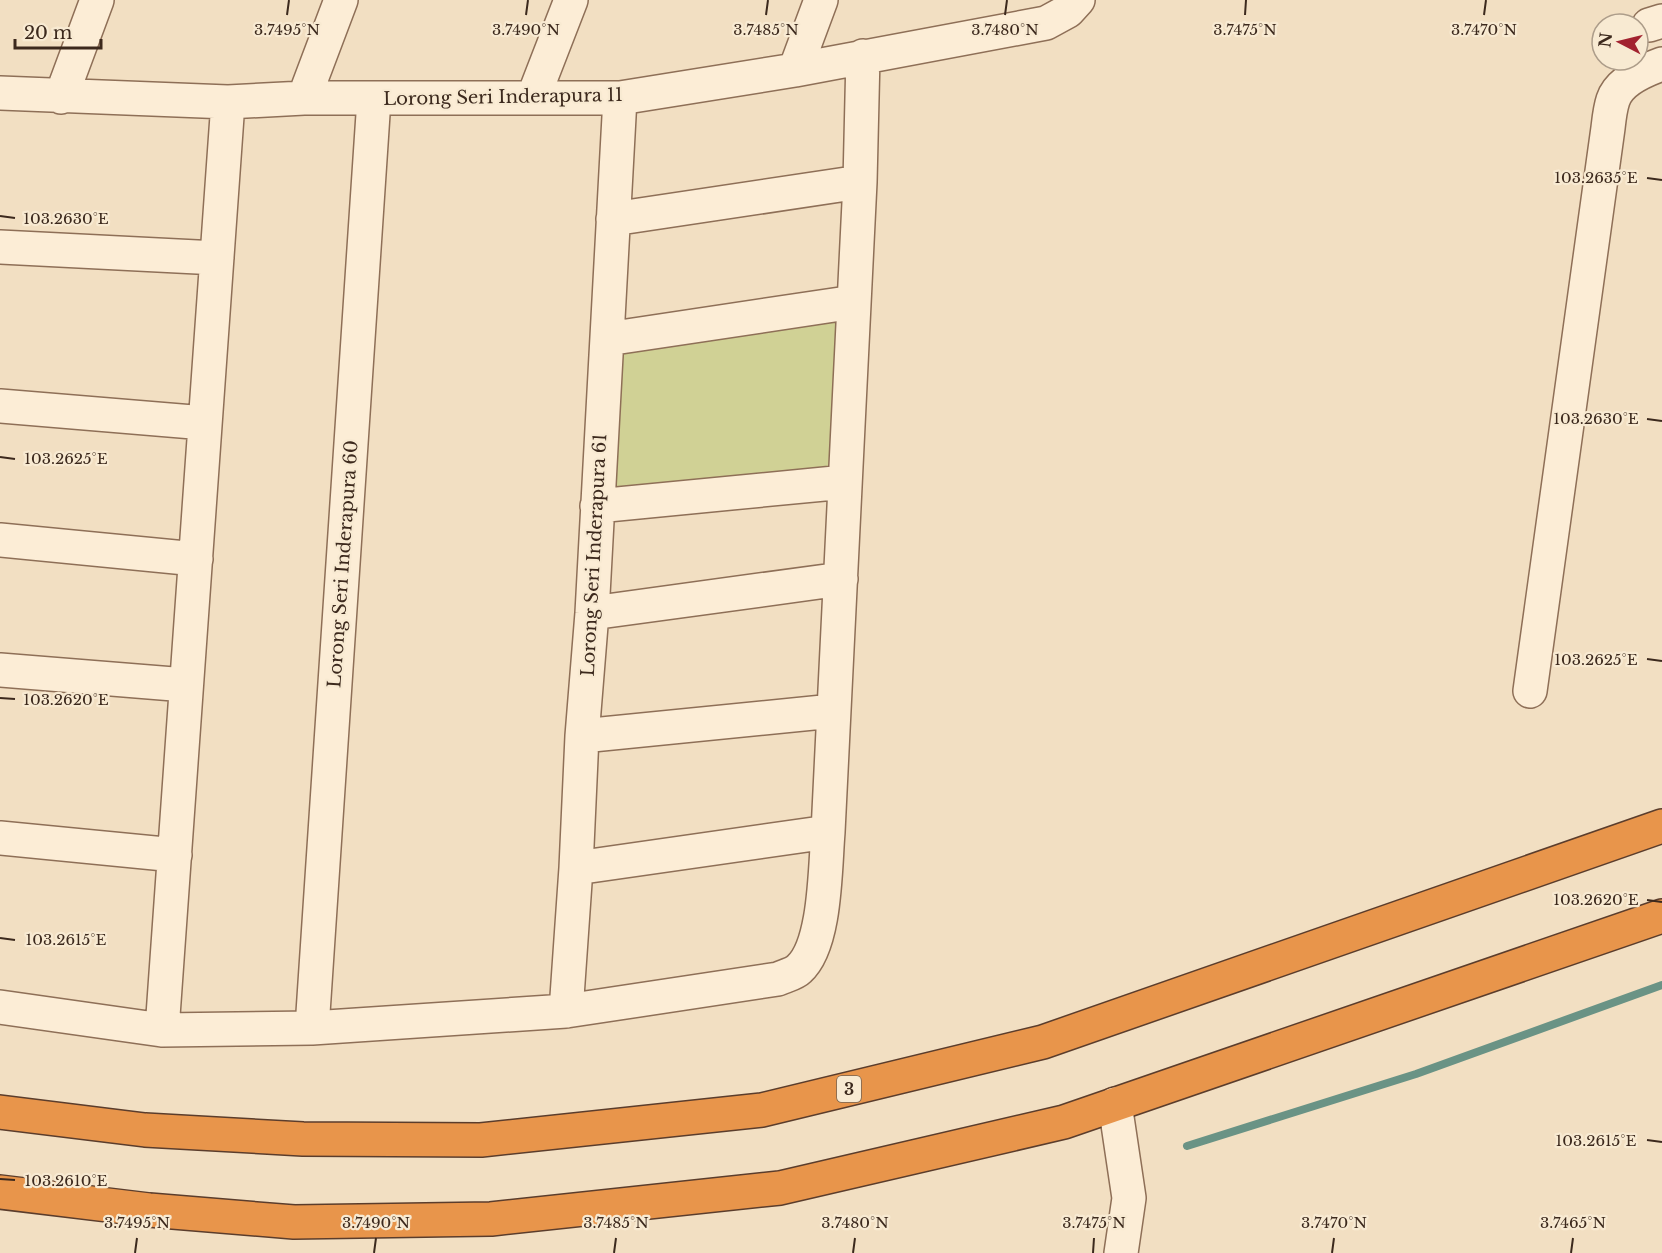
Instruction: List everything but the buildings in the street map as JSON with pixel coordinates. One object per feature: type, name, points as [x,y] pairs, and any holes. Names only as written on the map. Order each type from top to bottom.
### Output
[{"type":"highway","name":"3","points":[[0,1112],[145,1131],[303,1139],[481,1140],[762,1110],[1043,1042],[1662,826]]},
{"type":"highway","points":[[0,1192],[149,1210],[294,1222],[491,1219],[780,1188],[1064,1122],[1662,916]]},
{"type":"street","points":[[61,96],[98,0]]},
{"type":"street","points":[[304,98],[341,0]]},
{"type":"street","points":[[533,98],[571,0]]},
{"type":"street","points":[[795,70],[820,0]]},
{"type":"street","name":"Lorong Seri Inderapura 11","points":[[0,93],[228,102],[304,98],[620,98],[795,70],[1046,23],[1073,5]]},
{"type":"street","points":[[0,1007],[162,1030],[312,1028],[566,1011],[778,979],[799,970],[811,952],[819,930],[828,832],[860,183],[863,56]]},
{"type":"street","points":[[1530,691],[1614,98],[1623,85],[1646,69],[1662,64]]},
{"type":"street","name":"Lorong Seri Inderapura 61","points":[[566,1011],[582,736],[592,613],[620,98]]},
{"type":"street","name":"Lorong Seri Inderapura 60","points":[[312,1028],[374,99]]},
{"type":"street","points":[[162,1030],[228,102]]},
{"type":"street","points":[[613,219],[860,183]]},
{"type":"street","points":[[0,247],[217,258]]},
{"type":"street","points":[[607,339],[854,302]]},
{"type":"street","points":[[0,405],[205,423]]},
{"type":"street","points":[[597,506],[845,482]]},
{"type":"street","points":[[0,540],[196,559]]},
{"type":"street","points":[[592,613],[841,579]]},
{"type":"street","points":[[0,670],[186,685]]},
{"type":"street","points":[[582,736],[833,711]]},
{"type":"street","points":[[576,868],[828,832]]},
{"type":"street","points":[[0,838],[174,855]]},
{"type":"street","points":[[1115,1104],[1129,1198],[1122,1253]]},
{"type":"green space","points":[[854,302],[845,482],[597,506],[607,339]]},
{"type":"waterway","points":[[1187,1146],[1416,1074],[1662,985]]}]
